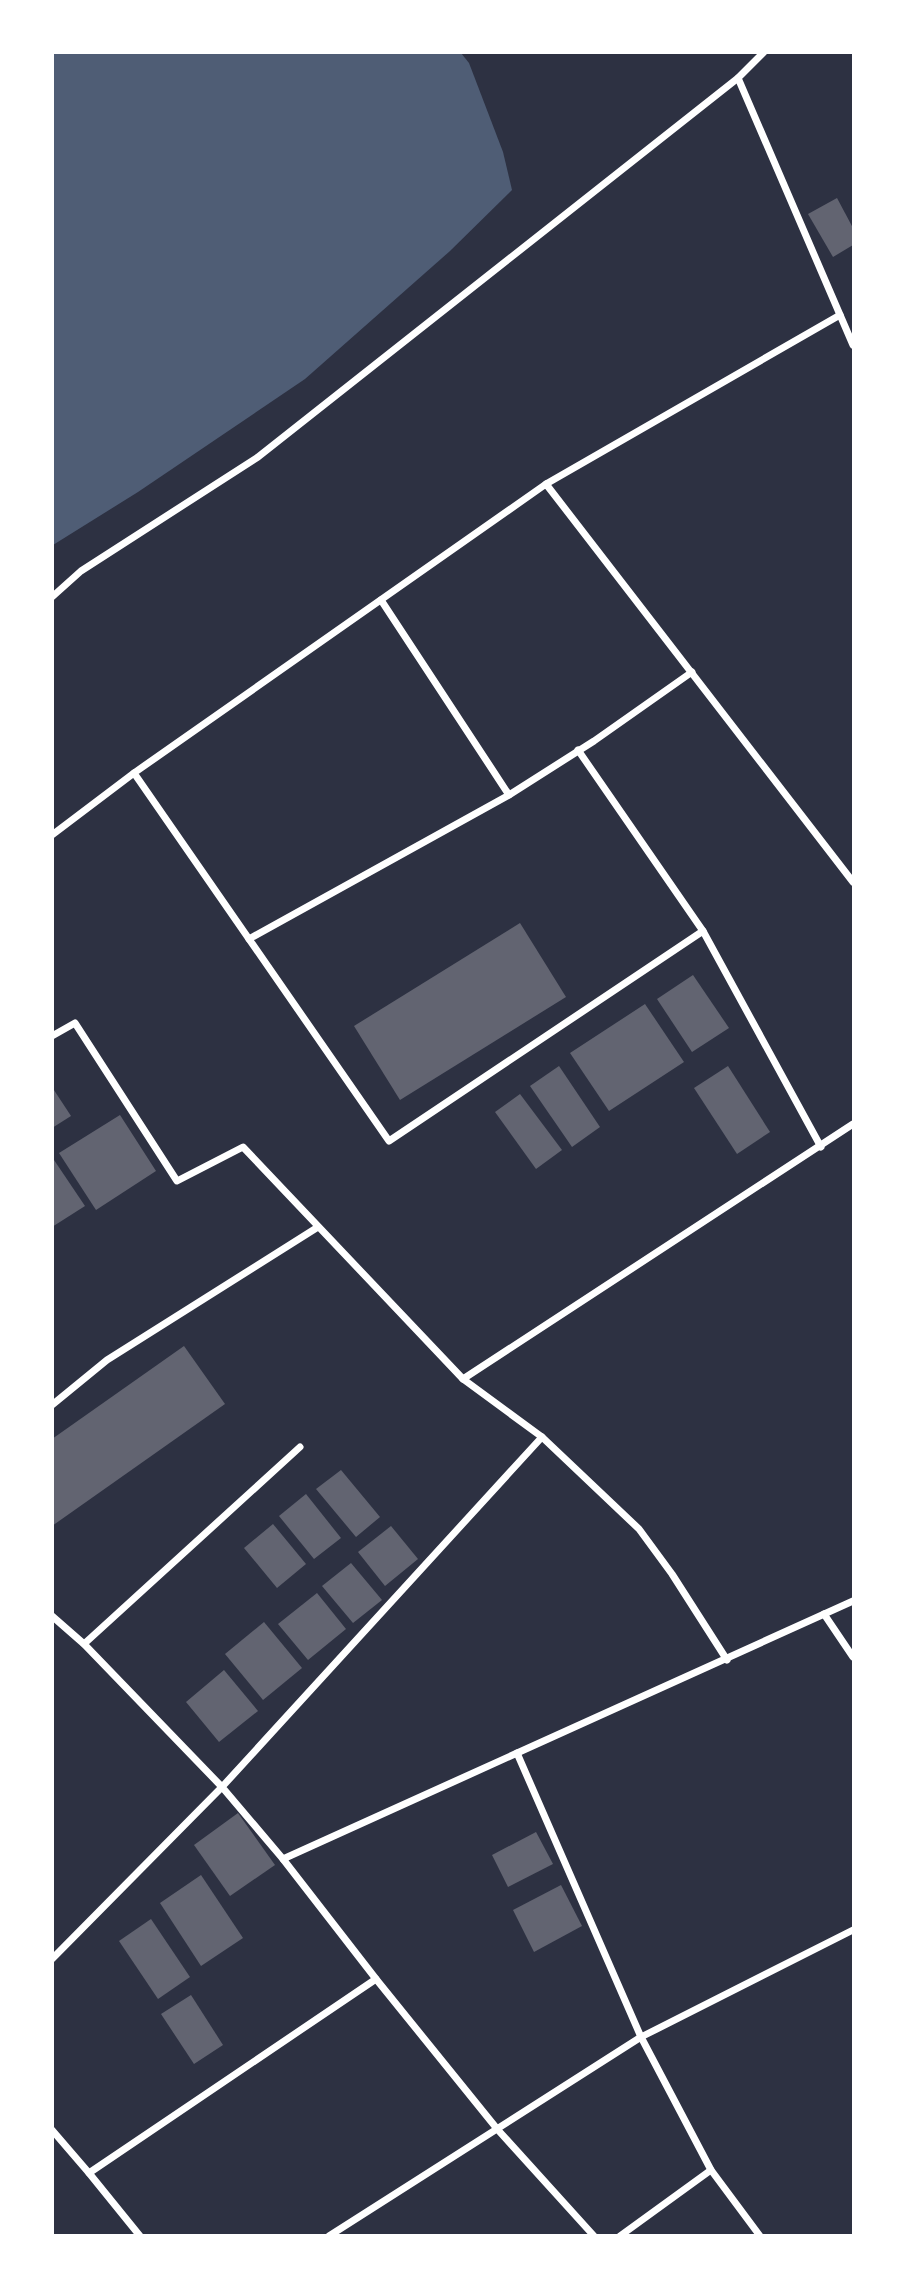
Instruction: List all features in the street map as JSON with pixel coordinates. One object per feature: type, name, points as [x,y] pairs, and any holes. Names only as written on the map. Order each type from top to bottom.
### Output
[{"type":"street","points":[[52,597],[81,571],[258,457],[738,78],[764,52]]},
{"type":"street","points":[[738,78],[853,345]]},
{"type":"street","points":[[52,835],[134,773],[546,484],[841,315]]},
{"type":"street","points":[[546,484],[853,882]]},
{"type":"street","points":[[381,600],[509,795]]},
{"type":"street","points":[[249,939],[509,795],[692,673]]},
{"type":"street","points":[[578,750],[703,931],[821,1147]]},
{"type":"street","points":[[134,773],[389,1141],[703,931]]},
{"type":"street","points":[[52,1035],[75,1023],[177,1181],[243,1147],[463,1379],[541,1437],[639,1529],[673,1574],[727,1660]]},
{"type":"street","points":[[463,1379],[853,1124]]},
{"type":"street","points":[[52,1405],[107,1360],[318,1227]]},
{"type":"street","points":[[52,1959],[222,1787],[541,1437]]},
{"type":"street","points":[[84,1644],[300,1447]]},
{"type":"street","points":[[284,1859],[853,1601]]},
{"type":"street","points":[[824,1614],[853,1657]]},
{"type":"street","points":[[52,1616],[84,1644],[222,1787],[284,1859],[376,1979],[498,2130],[594,2235]]},
{"type":"street","points":[[517,1753],[641,2037],[711,2170],[760,2235]]},
{"type":"street","points":[[329,2235],[641,2037],[852,1933]]},
{"type":"street","points":[[89,2173],[376,1979]]},
{"type":"street","points":[[52,2130],[140,2235]]},
{"type":"street","points":[[620,2235],[711,2170]]},
{"type":"water","points":[[53,52],[461,53],[469,63],[503,152],[512,190],[450,251],[305,379],[138,492],[53,545]]},
{"type":"building","points":[[837,198],[853,228],[853,245],[833,257],[808,214]]},
{"type":"building","points":[[520,923],[566,997],[400,1100],[354,1026]]},
{"type":"building","points":[[693,975],[729,1028],[692,1052],[657,999]]},
{"type":"building","points":[[645,1004],[684,1062],[609,1111],[570,1053]]},
{"type":"building","points":[[559,1066],[600,1127],[572,1147],[530,1086]]},
{"type":"building","points":[[728,1066],[770,1132],[737,1154],[694,1088]]},
{"type":"building","points":[[52,1087],[71,1116],[52,1128]]},
{"type":"building","points":[[520,1094],[562,1150],[536,1169],[495,1112]]},
{"type":"building","points":[[120,1115],[156,1171],[96,1210],[59,1153]]},
{"type":"building","points":[[52,1157],[85,1206],[52,1227]]},
{"type":"building","points":[[184,1346],[225,1404],[52,1526],[52,1439]]},
{"type":"building","points":[[341,1470],[380,1517],[356,1537],[316,1489]]},
{"type":"building","points":[[306,1494],[341,1538],[314,1559],[279,1516]]},
{"type":"building","points":[[273,1524],[306,1564],[277,1588],[244,1548]]},
{"type":"building","points":[[391,1526],[418,1559],[385,1586],[358,1552]]},
{"type":"building","points":[[351,1563],[382,1600],[353,1623],[322,1586]]},
{"type":"building","points":[[317,1593],[346,1629],[308,1660],[278,1624]]},
{"type":"building","points":[[264,1622],[302,1668],[263,1700],[225,1654]]},
{"type":"building","points":[[224,1670],[258,1711],[219,1742],[186,1702]]},
{"type":"building","points":[[238,1813],[275,1865],[230,1896],[194,1845]]},
{"type":"building","points":[[536,1832],[553,1864],[508,1887],[492,1855]]},
{"type":"building","points":[[201,1875],[243,1938],[201,1966],[160,1903]]},
{"type":"building","points":[[561,1885],[582,1926],[534,1952],[513,1910]]},
{"type":"building","points":[[151,1919],[190,1977],[158,1999],[119,1941]]},
{"type":"building","points":[[191,1995],[223,2045],[194,2064],[161,2014]]}]
